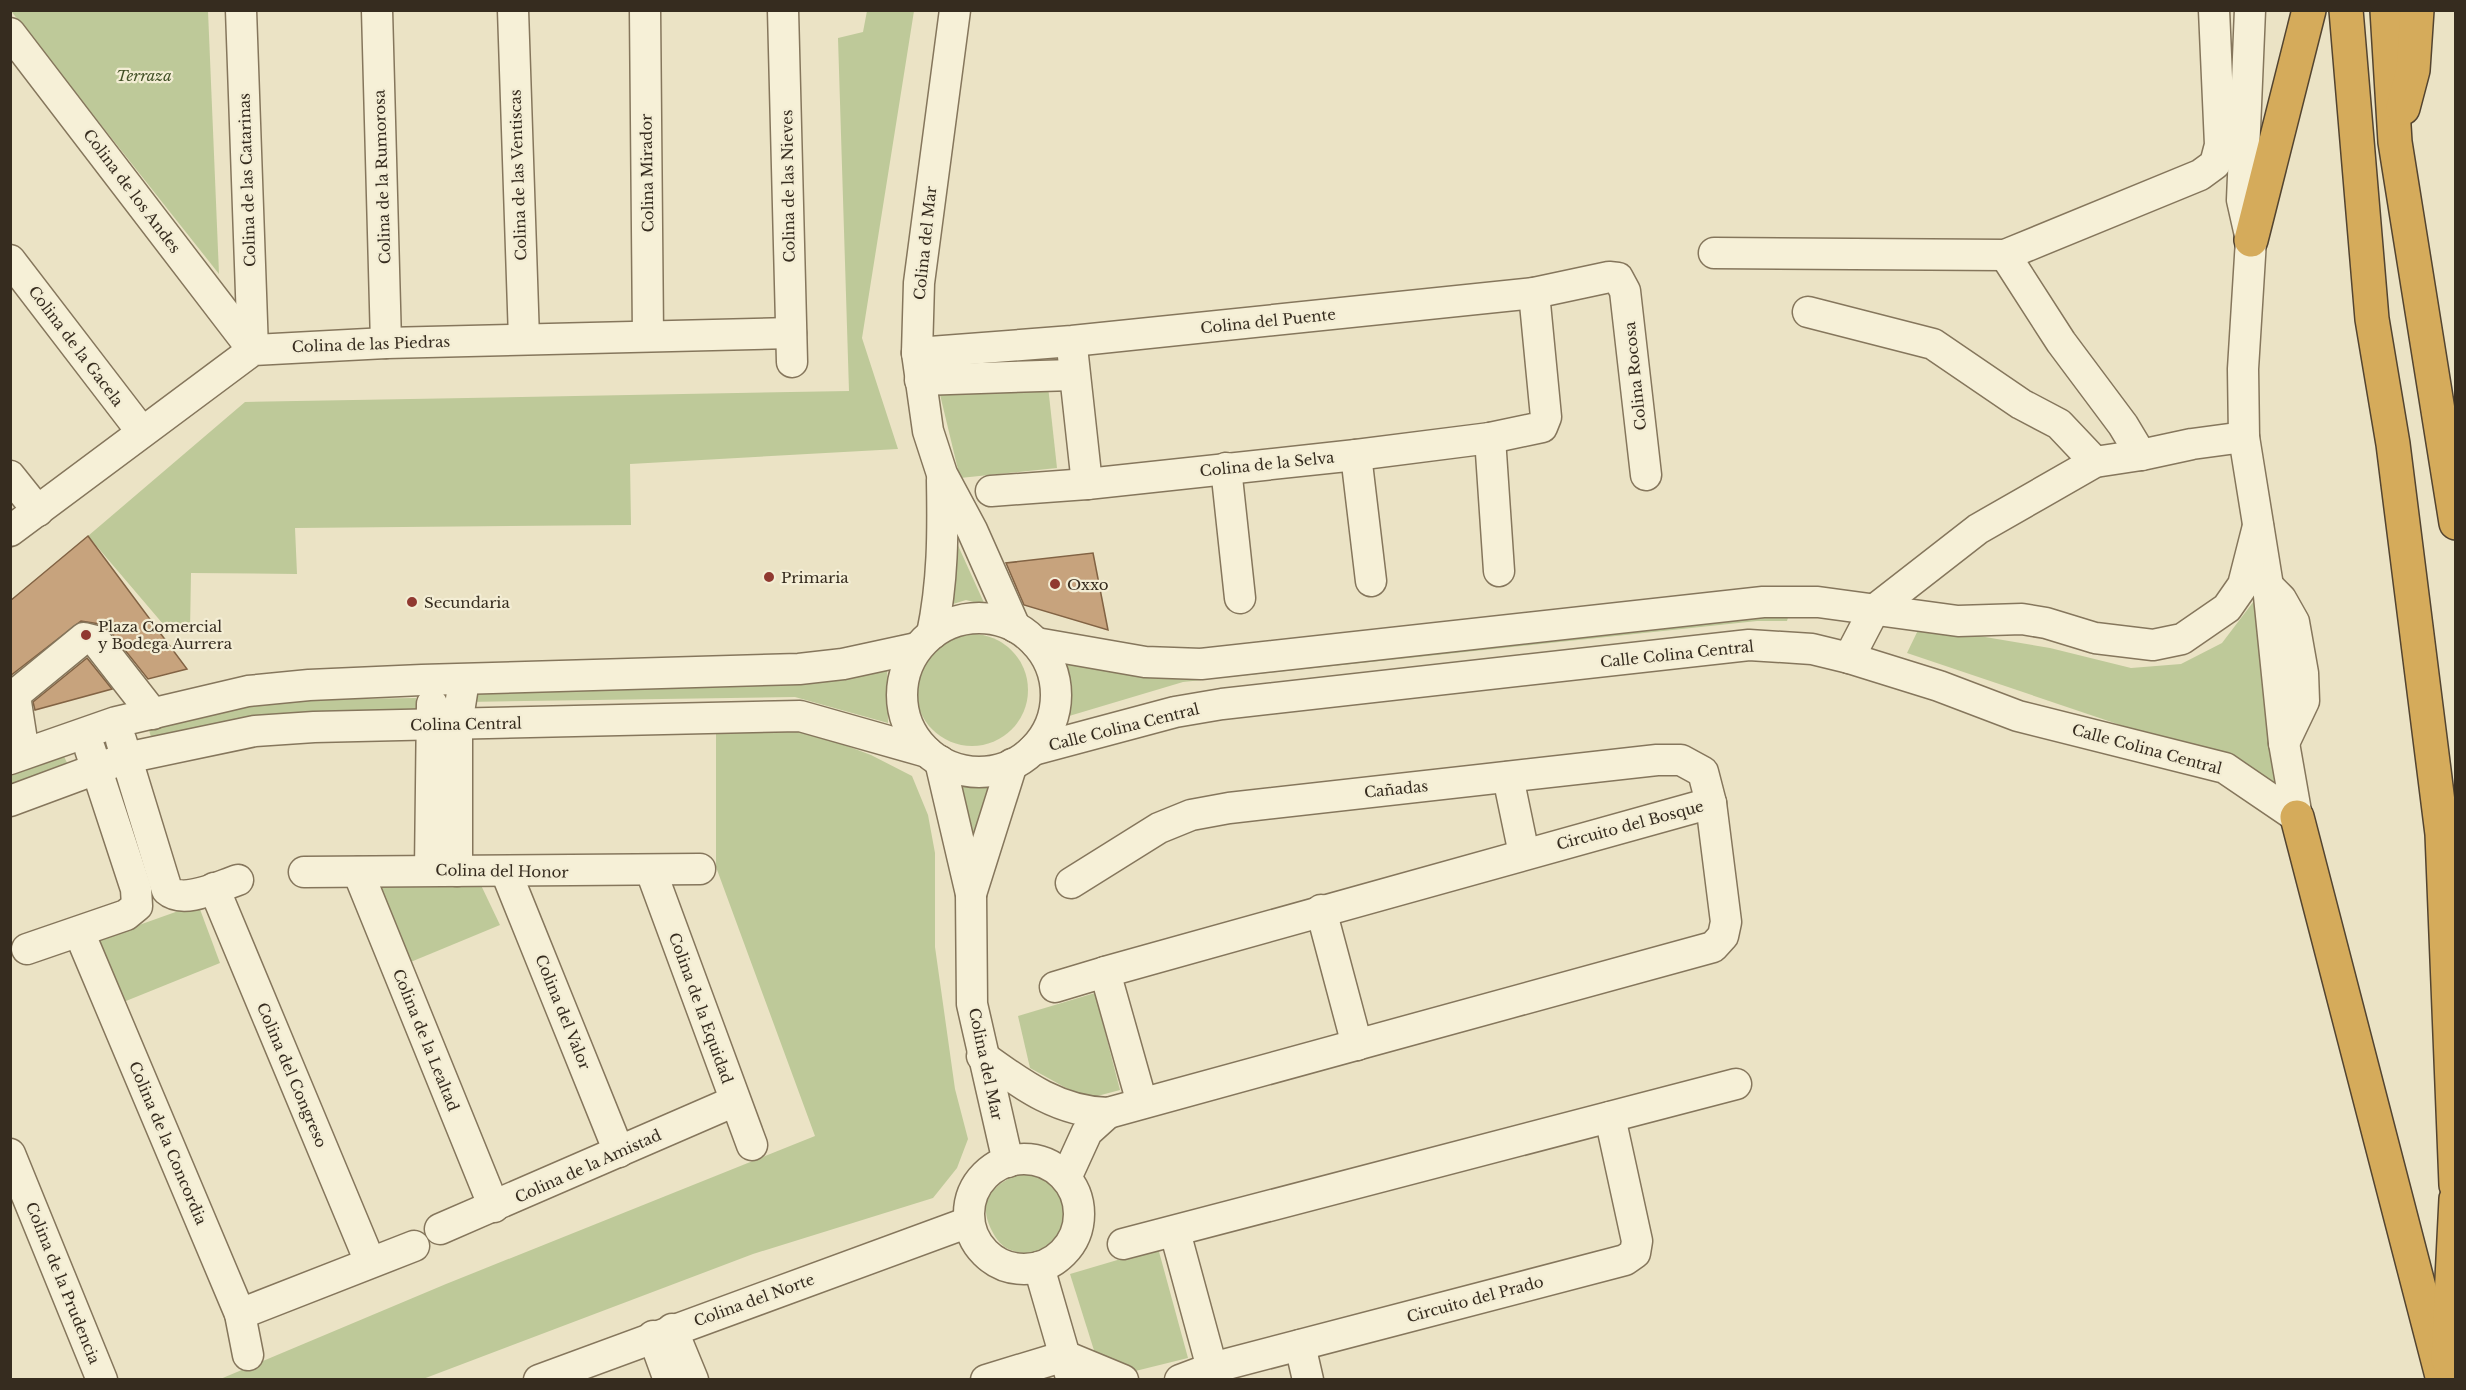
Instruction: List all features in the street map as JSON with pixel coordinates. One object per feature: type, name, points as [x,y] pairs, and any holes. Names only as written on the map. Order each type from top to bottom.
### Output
[{"type":"highway","points":[[2251,240],[2309,10]]},
{"type":"highway","points":[[2346,10],[2372,319],[2393,444],[2442,834],[2456,1185]]},
{"type":"highway","points":[[2387,10],[2395,142],[2456,523]]},
{"type":"highway","points":[[2395,142],[2413,70],[2417,10]]},
{"type":"highway","points":[[2296,817],[2445,1380]]},
{"type":"highway","points":[[2445,1380],[2456,1198]]},
{"type":"street","name":"Colina de las Catarinas","points":[[241,10],[253,350]]},
{"type":"street","name":"Colina de la Rumorosa","points":[[378,10],[386,343]]},
{"type":"street","name":"Colina de las Ventiscas","points":[[513,10],[524,339]]},
{"type":"street","name":"Colina Mirador","points":[[645,10],[648,336]]},
{"type":"street","name":"Colina de las Nieves","points":[[783,10],[792,362]]},
{"type":"street","name":"Colina del Mar","points":[[955,10],[919,282],[918,366],[928,431],[942,474],[1026,635]]},
{"type":"street","points":[[1714,253],[2005,255],[2200,175],[2215,164],[2220,145],[2214,10]]},
{"type":"street","points":[[2250,10],[2242,200],[2251,240],[2243,369],[2244,437],[2268,586],[2284,743],[2296,817]]},
{"type":"street","name":"Colina de los Andes","points":[[10,33],[253,350]]},
{"type":"street","points":[[2005,255],[2061,342],[2123,424],[2141,455]]},
{"type":"street","name":"Colina de la Gacela","points":[[10,260],[142,432]]},
{"type":"street","name":"Colina del Puente","points":[[918,366],[1072,341],[1534,293],[1609,277],[1618,278]]},
{"type":"street","name":"Colina Rocosa","points":[[1618,278],[1625,291],[1646,475]]},
{"type":"street","name":"Colina de la Selva","points":[[991,490],[1087,484],[1356,455],[1490,438],[1542,427],[1546,417],[1534,293]]},
{"type":"street","points":[[1808,312],[1933,344],[2021,404],[2059,424],[2095,462]]},
{"type":"street","name":"Colina de las Piedras","points":[[253,350],[386,343],[791,333]]},
{"type":"street","points":[[1072,341],[1073,375],[1087,484]]},
{"type":"street","points":[[10,531],[253,350]]},
{"type":"street","points":[[918,366],[1073,375]]},
{"type":"street","points":[[1849,658],[1874,610],[1978,529],[2095,462],[2244,437]]},
{"type":"street","points":[[1490,438],[1499,571]]},
{"type":"street","points":[[1356,455],[1371,581]]},
{"type":"street","points":[[1226,468],[1240,598]]},
{"type":"street","name":"Colina del Mar","points":[[925,641],[939,602],[943,546],[942,474]]},
{"type":"street","points":[[10,476],[38,510]]},
{"type":"street","points":[[153,714],[96,641],[84,638],[17,693],[17,756],[116,722],[153,714],[248,691],[309,685],[434,680],[799,669],[843,664],[925,641],[958,621],[987,618],[1026,635],[1145,662],[1201,664],[1763,602],[1818,602],[1958,621],[2046,622],[2095,638],[2153,645],[2182,639],[2227,608],[2243,585],[2258,526]]},
{"type":"street","points":[[925,641],[906,668],[902,691],[908,724],[913,734],[933,756],[964,770],[988,771],[1023,757],[1047,731],[1055,709],[1056,685],[1049,662],[1026,635]]},
{"type":"street","name":"Calle Colina Central","points":[[1023,757],[1175,712],[1245,701],[1749,645],[1812,649],[1849,658],[1940,686],[2018,716],[2225,768],[2296,817]]},
{"type":"street","points":[[434,680],[443,725],[443,870]]},
{"type":"street","points":[[443,725],[464,680]]},
{"type":"street","name":"Colina Central","points":[[10,801],[126,758],[255,730],[800,716],[933,756]]},
{"type":"street","points":[[116,722],[126,758]]},
{"type":"street","points":[[27,949],[126,915],[136,906],[136,889],[84,733]]},
{"type":"street","name":"Colina del Mar","points":[[933,756],[971,894],[972,1004],[982,1056],[1008,1162]]},
{"type":"street","name":"Colina del Mar","points":[[971,894],[1023,757]]},
{"type":"street","name":"Colina del Congreso","points":[[126,758],[165,883],[172,894],[185,896],[226,884],[370,1262]]},
{"type":"street","name":"Cañadas","points":[[1071,883],[1159,828],[1191,815],[1230,808],[1657,760],[1681,760],[1704,772],[1711,803]]},
{"type":"street","points":[[1508,777],[1524,854]]},
{"type":"street","name":"Circuito del Bosque","points":[[982,1056],[1025,1087],[1058,1104],[1085,1112],[1108,1113],[1713,946],[1723,936],[1726,922],[1711,803],[1321,910],[1055,987]]},
{"type":"street","name":"Colina del Honor","points":[[304,872],[651,871],[700,868]]},
{"type":"street","name":"Colina de la Equidad","points":[[651,871],[752,1145]]},
{"type":"street","name":"Colina de la Lealtad","points":[[358,872],[494,1207]]},
{"type":"street","name":"Colina del Valor","points":[[506,872],[619,1152]]},
{"type":"street","points":[[1321,910],[1357,1045]]},
{"type":"street","name":"Colina de la Concordia","points":[[79,933],[240,1314],[248,1355]]},
{"type":"street","points":[[1105,972],[1142,1103]]},
{"type":"street","points":[[1123,1244],[1736,1084]]},
{"type":"street","name":"Colina de la Amistad","points":[[440,1229],[735,1101]]},
{"type":"street","name":"Circuito del Bosque","points":[[1066,1178],[1087,1132],[1108,1113]]},
{"type":"street","name":"Circuito del Prado","points":[[1180,1380],[1212,1368],[1625,1260],[1635,1253],[1637,1240],[1610,1117]]},
{"type":"street","name":"Colina de la Prudencia","points":[[10,1154],[102,1380]]},
{"type":"street","points":[[1024,1159],[1054,1168],[1066,1178],[1075,1191],[1079,1207],[1077,1230],[1066,1251],[1053,1261],[1039,1268],[1023,1269],[994,1261],[978,1244],[969,1222],[971,1199],[982,1178],[994,1168],[1024,1159]]},
{"type":"street","name":"Colina del Norte","points":[[539,1380],[662,1332],[969,1222]]},
{"type":"street","points":[[1174,1232],[1212,1368]]},
{"type":"street","points":[[240,1314],[414,1246]]},
{"type":"street","points":[[1039,1268],[1068,1368]]},
{"type":"street","points":[[662,1332],[669,1380]]},
{"type":"street","points":[[662,1332],[693,1380]]},
{"type":"street","points":[[1300,1345],[1308,1380]]},
{"type":"street","points":[[986,1380],[1068,1368],[1123,1380]]},
{"type":"green space","name":"Terraza","points":[[11,11],[208,11],[219,274]]},
{"type":"green space","points":[[867,11],[914,11],[862,338],[898,449],[630,464],[631,525],[295,528],[297,574],[191,573],[190,631],[169,631],[88,536],[245,402],[849,391],[838,38],[863,32]]},
{"type":"green space","points":[[1047,377],[1057,468],[960,478],[937,382]]},
{"type":"green space","points":[[951,530],[985,605],[966,600],[940,608]]},
{"type":"green space","points":[[2260,593],[2276,786],[2147,734],[1907,653],[1920,626],[2050,648],[2131,668],[2181,664],[2222,643]]},
{"type":"green space","points":[[1791,607],[1787,621],[1757,621],[1183,682],[1059,719],[1066,682],[1055,655],[1177,672]]},
{"type":"green space","points":[[972,634],[993,639],[1011,651],[1023,669],[1028,690],[1023,711],[1011,729],[993,741],[972,746],[951,741],[933,729],[921,711],[916,690],[921,669],[933,651],[951,639]]},
{"type":"green space","points":[[887,662],[888,723],[795,697],[466,702],[466,687]]},
{"type":"green space","points":[[416,698],[418,712],[279,713],[151,737],[148,727],[277,700]]},
{"type":"green space","points":[[802,729],[871,755],[912,776],[928,815],[935,853],[935,947],[955,1089],[968,1139],[957,1168],[933,1198],[753,1254],[423,1379],[218,1380],[446,1284],[815,1136],[716,867],[716,731]]},
{"type":"green space","points":[[61,750],[68,765],[11,789],[11,772]]},
{"type":"green space","points":[[959,780],[975,783],[991,781],[975,843]]},
{"type":"green space","points":[[479,881],[500,925],[401,966],[369,882]]},
{"type":"green space","points":[[198,904],[220,963],[121,1003],[97,940]]},
{"type":"green space","points":[[1095,993],[1120,1090],[1086,1099],[1030,1068],[1018,1016]]},
{"type":"green space","points":[[1025,1171],[1048,1175],[1059,1182],[1067,1199],[1070,1213],[1068,1227],[1057,1242],[1040,1251],[1030,1253],[1008,1249],[997,1240],[987,1219],[986,1209],[991,1193],[997,1187]]},
{"type":"green space","points":[[1158,1248],[1188,1358],[1103,1379],[1070,1274]]},
{"type":"building","name":"Plaza Comercial y Bodega Aurrera","points":[[88,536],[187,669],[148,679],[109,630],[100,624],[81,621],[10,676],[10,601]]},
{"type":"building","name":"Oxxo","points":[[1093,553],[1108,630],[1024,605],[1006,563]]},
{"type":"building","points":[[87,658],[112,689],[35,710],[33,702]]},
{"type":"place","name":"Primaria","points":[[769,577]]},
{"type":"place","name":"Oxxo","points":[[1055,584]]},
{"type":"place","name":"Secundaria","points":[[412,602]]},
{"type":"place","name":"Plaza Comercial y Bodega Aurrera","points":[[86,635]]}]
